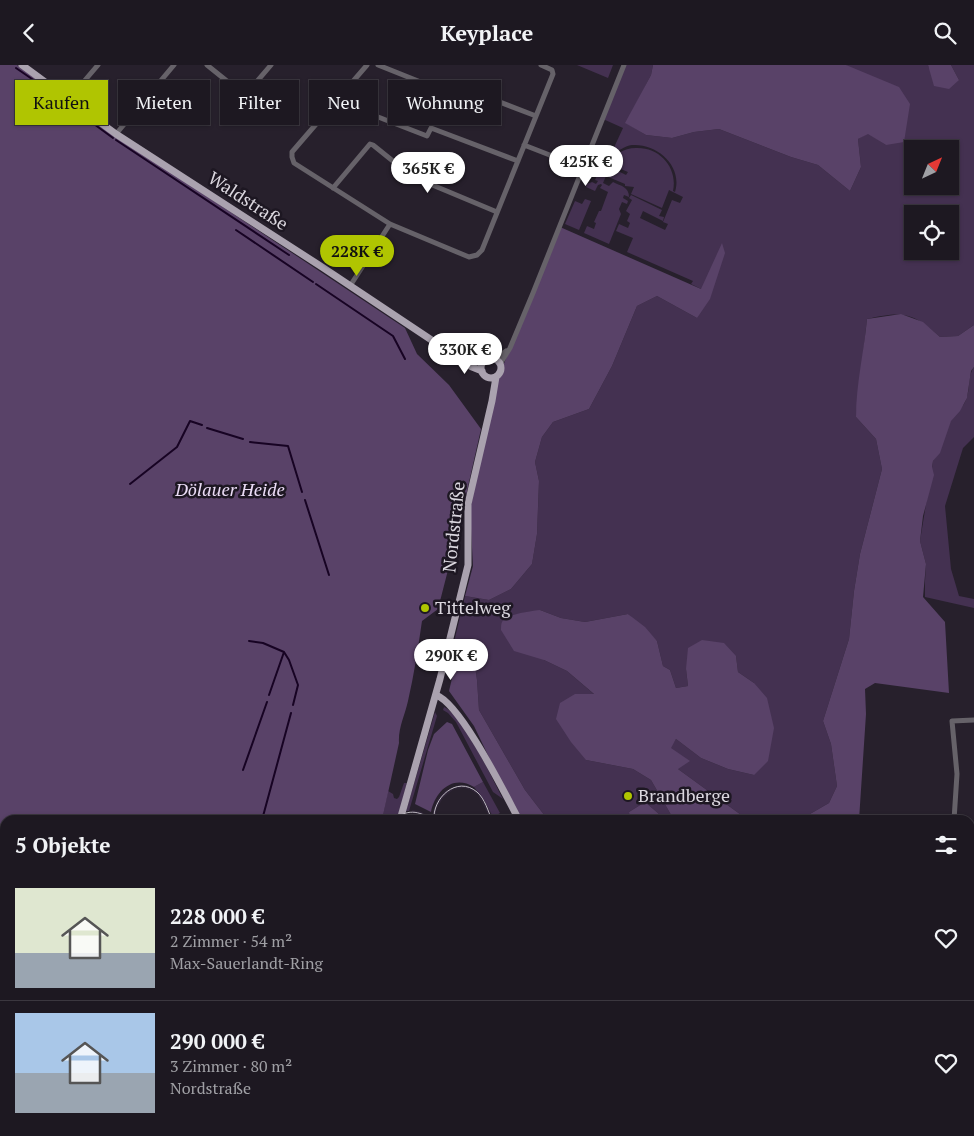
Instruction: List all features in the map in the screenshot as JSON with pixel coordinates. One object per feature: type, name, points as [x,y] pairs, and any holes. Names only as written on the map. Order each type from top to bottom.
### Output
[{"type":"main road","name":"Waldstraße","points":[[22,65],[43,80]]},
{"type":"main road","name":"Waldstraße","points":[[104,125],[460,359],[482,367]]},
{"type":"main road","points":[[492,377],[482,367],[486,359],[498,362]]},
{"type":"main road","name":"Nordstraße","points":[[401,815],[436,695],[468,565],[468,504],[492,401],[492,377],[500,372],[498,362]]},
{"type":"main road","points":[[436,695],[444,699],[464,723],[516,815]]},
{"type":"street","points":[[85,80],[98,65]]},
{"type":"street","points":[[116,134],[174,65]]},
{"type":"street","points":[[207,65],[243,94],[248,92],[271,65]]},
{"type":"street","points":[[354,80],[366,65]]},
{"type":"street","points":[[378,65],[458,97],[466,89],[536,116]]},
{"type":"street","points":[[315,125],[292,152],[294,163],[390,224],[469,257],[477,255],[482,250],[553,74],[552,70],[541,65]]},
{"type":"street","name":"Nordstraße","points":[[498,362],[510,348],[624,65]]},
{"type":"street","points":[[378,117],[427,137],[431,128],[518,161]]},
{"type":"street","points":[[332,187],[370,144],[418,179],[497,212]]},
{"type":"street","points":[[524,145],[583,168]]},
{"type":"street","points":[[350,286],[390,224]]},
{"type":"street","points":[[954,815],[957,774],[952,721],[974,720]]},
{"type":"shaded area","points":[[577,65],[613,65],[608,78]]},
{"type":"shaded area","points":[[625,65],[653,65],[651,75],[626,123],[646,135],[672,138],[694,132],[719,129],[791,157],[818,165],[850,191],[861,167],[858,139],[868,133],[886,145],[846,65],[928,65],[929,68],[959,80],[951,65],[974,65],[974,325],[958,336],[940,337],[914,318],[906,316],[890,315],[867,319],[856,417],[876,439],[882,469],[860,554],[849,639],[823,721],[831,744],[837,786],[829,803],[810,815],[741,815],[678,769],[670,748],[676,739],[701,758],[728,769],[754,775],[754,683],[738,672],[736,656],[686,669],[688,686],[676,688],[670,670],[663,666],[657,641],[628,614],[585,622],[561,618],[540,610],[544,660],[567,671],[595,695],[586,760],[633,769],[651,780],[671,815],[660,815],[645,802],[629,812],[629,815],[544,815],[525,790],[479,710],[474,659],[468,645],[454,642],[465,596],[489,600],[511,589],[532,564],[537,534],[539,481],[535,462],[542,437],[553,422],[589,409],[612,366],[637,306],[657,296],[697,318],[701,289],[691,284],[693,281],[627,252],[633,238],[616,231],[619,224],[628,228],[630,223],[627,221],[630,214],[626,211],[632,200],[629,198],[631,195],[662,210],[659,216],[664,217],[663,221],[643,211],[640,218],[665,230],[668,224],[663,222],[672,200],[680,203],[683,197],[669,190],[662,208],[631,194],[634,187],[625,186],[625,184],[606,176],[603,183],[609,186],[613,182],[628,191],[629,197],[624,195],[623,198],[628,201],[627,204],[622,202],[619,209],[621,214],[609,244],[584,233],[587,226],[594,229],[596,223],[594,222],[599,211],[601,211],[608,192],[600,188],[601,184],[598,185],[595,191],[586,187],[587,184],[592,182],[596,184],[598,181],[595,180],[598,173],[589,169],[596,153],[608,156],[636,148],[653,151],[660,155],[670,167],[673,174],[673,191],[675,192],[675,173],[672,165],[659,152],[641,145],[632,145],[611,154],[623,128],[603,119]],"holes":[[[604,162],[628,172],[626,175],[618,171],[616,175],[601,169]]]},
{"type":"shaded area","points":[[585,199],[591,201],[579,230],[565,224],[575,201],[582,204]]},
{"type":"shaded area","points":[[974,367],[974,437],[963,448],[945,506],[951,569],[959,596],[974,599],[974,608],[925,597],[926,564],[920,541],[933,461],[941,447],[950,422],[966,401]]},
{"type":"shaded area","points":[[444,707],[452,713],[469,735],[503,799],[493,792],[456,722],[443,710]]},
{"type":"shaded area","points":[[435,712],[437,716],[409,811],[406,811]]},
{"type":"shaded area","points":[[483,782],[500,813],[492,815],[474,787]]},
{"type":"shaded area","points":[[404,783],[407,783],[399,814],[383,815],[388,791],[393,794],[394,798],[397,799]]},
{"type":"shaded area","points":[[460,785],[466,785],[480,792],[492,815],[488,815],[478,795],[464,788],[454,789],[443,798],[436,810],[436,815],[433,815],[437,800],[445,791]]},
{"type":"shaded area","points":[[412,810],[420,811],[426,815],[412,813]]},
{"type":"green space","name":"Dölauer Heide","points":[[0,65],[17,65],[38,80],[15,80],[15,125],[101,125],[405,328],[417,354],[449,385],[481,429],[438,609],[422,621],[407,706],[383,815],[0,815]]},
{"type":"green space","points":[[653,65],[846,65],[899,87],[910,104],[904,142],[886,145],[868,134],[858,139],[861,167],[850,191],[818,165],[791,157],[719,129],[694,132],[672,138],[646,135],[625,123],[651,75]]},
{"type":"green space","points":[[928,65],[951,65],[959,80],[949,89],[934,86]]},
{"type":"green space","points":[[560,227],[701,289],[722,243],[725,253],[710,299],[697,318],[657,296],[637,306],[612,366],[589,409],[553,422],[542,437],[535,462],[539,481],[537,534],[532,564],[511,589],[489,600],[465,596],[473,566],[470,510],[496,383]]},
{"type":"green space","points":[[901,314],[923,322],[940,337],[958,336],[974,325],[974,367],[971,371],[967,398],[960,411],[951,421],[940,453],[933,461],[934,475],[923,516],[920,541],[926,564],[923,597],[945,622],[949,693],[875,683],[865,689],[866,714],[859,815],[810,815],[829,803],[837,786],[831,744],[823,721],[849,639],[860,554],[882,469],[876,439],[856,417],[857,392],[867,319]]},
{"type":"green space","points":[[540,610],[561,618],[585,622],[628,614],[645,627],[657,641],[663,666],[670,670],[676,688],[688,686],[686,669],[688,648],[702,640],[724,643],[736,656],[738,672],[754,683],[767,698],[774,728],[768,761],[754,775],[728,769],[701,758],[676,739],[671,748],[690,761],[678,769],[741,815],[671,815],[651,780],[633,769],[586,760],[556,719],[560,703],[575,694],[594,694],[567,671],[544,660],[514,651],[501,630],[501,625],[504,619],[520,613]]},
{"type":"green space","points":[[454,642],[468,645],[474,659],[479,710],[525,790],[544,815],[517,815],[474,726],[449,691],[454,670],[450,661]]},
{"type":"green space","points":[[447,722],[452,724],[483,782],[474,787],[459,782],[446,787],[436,797],[431,812],[415,804],[428,750],[434,734]]},
{"type":"green space","points":[[645,802],[660,815],[629,815],[629,812]]},
{"type":"waterway","points":[[16,68],[33,80]]},
{"type":"waterway","points":[[95,125],[113,138]]},
{"type":"waterway","points":[[116,140],[289,255]]},
{"type":"waterway","points":[[236,230],[313,282]]},
{"type":"waterway","points":[[316,284],[393,336],[405,359]]},
{"type":"waterway","points":[[130,484],[177,447],[190,421],[202,425]]},
{"type":"waterway","points":[[207,428],[243,439]]},
{"type":"waterway","points":[[250,442],[288,446],[302,492]]},
{"type":"waterway","points":[[305,500],[329,575]]},
{"type":"waterway","points":[[249,641],[263,643],[284,652],[298,685],[293,705]]},
{"type":"waterway","points":[[269,695],[284,652]]},
{"type":"waterway","points":[[243,770],[267,702]]},
{"type":"waterway","points":[[263,815],[291,713]]},
{"type":"tram line","points":[[434,815],[441,797],[447,791],[462,786],[469,787],[480,795],[490,815]]},
{"type":"tram line","points":[[401,815],[413,812],[424,815]]},
{"type":"place","name":"Tittelweg","points":[[425,608]]},
{"type":"place","name":"Brandberge","points":[[628,796]]}]
